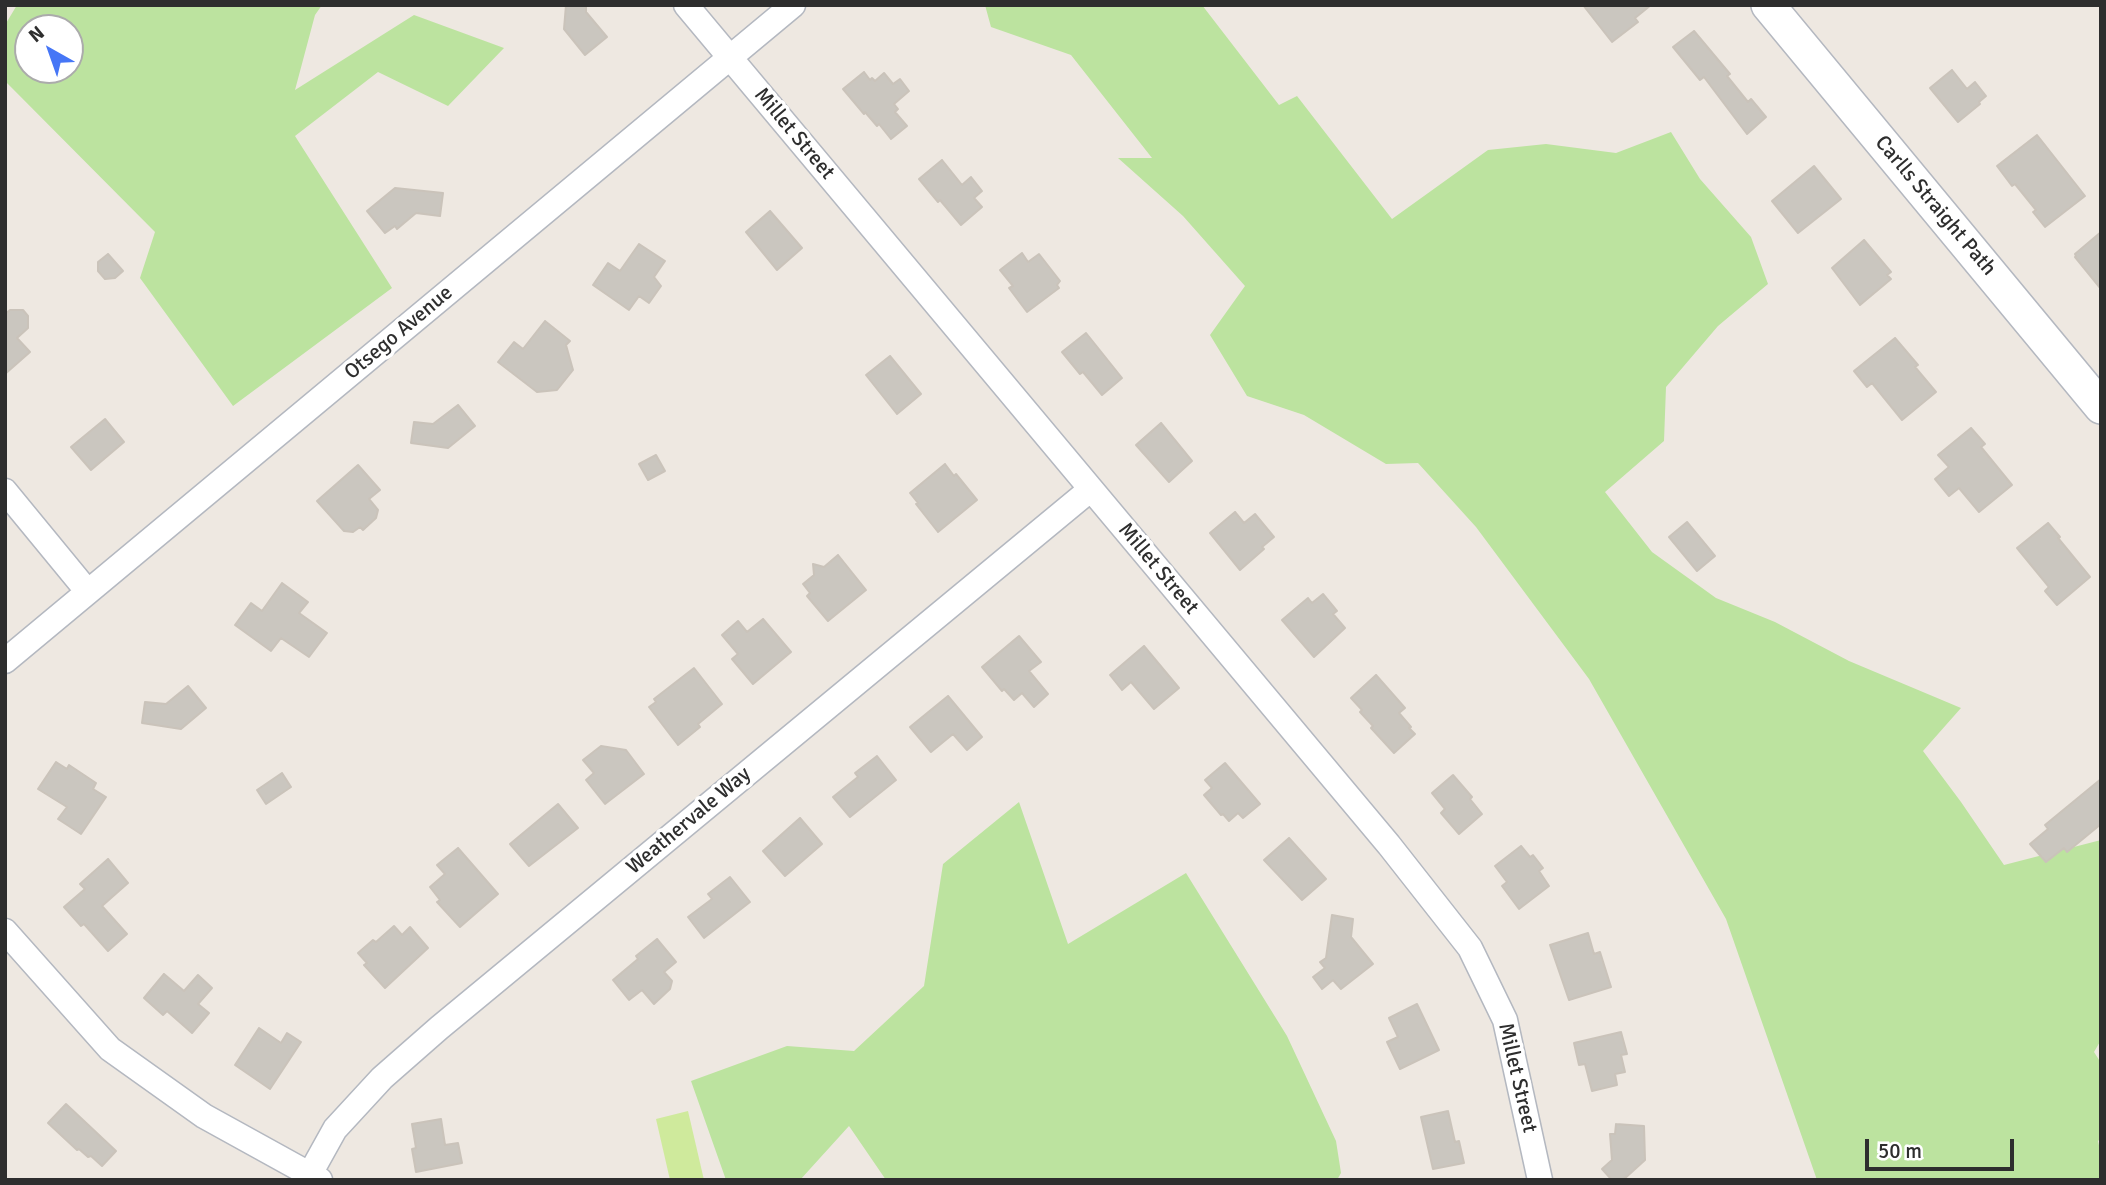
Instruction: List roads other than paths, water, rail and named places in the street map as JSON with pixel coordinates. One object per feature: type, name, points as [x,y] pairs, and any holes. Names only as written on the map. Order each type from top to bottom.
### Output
[{"type":"street","name":"Millet Street","points":[[686,5],[1389,845],[1470,948],[1506,1020],[1540,1180]]},
{"type":"street","name":"Otsego Avenue","points":[[5,661],[793,5]]},
{"type":"street","name":"Carlls Straight Path","points":[[1768,5],[2101,407]]},
{"type":"street","name":"Weathervale Way","points":[[315,1177],[335,1129],[382,1078],[1091,489]]},
{"type":"street","points":[[5,491],[88,592]]},
{"type":"street","points":[[5,931],[110,1049],[204,1116],[315,1177]]}]
